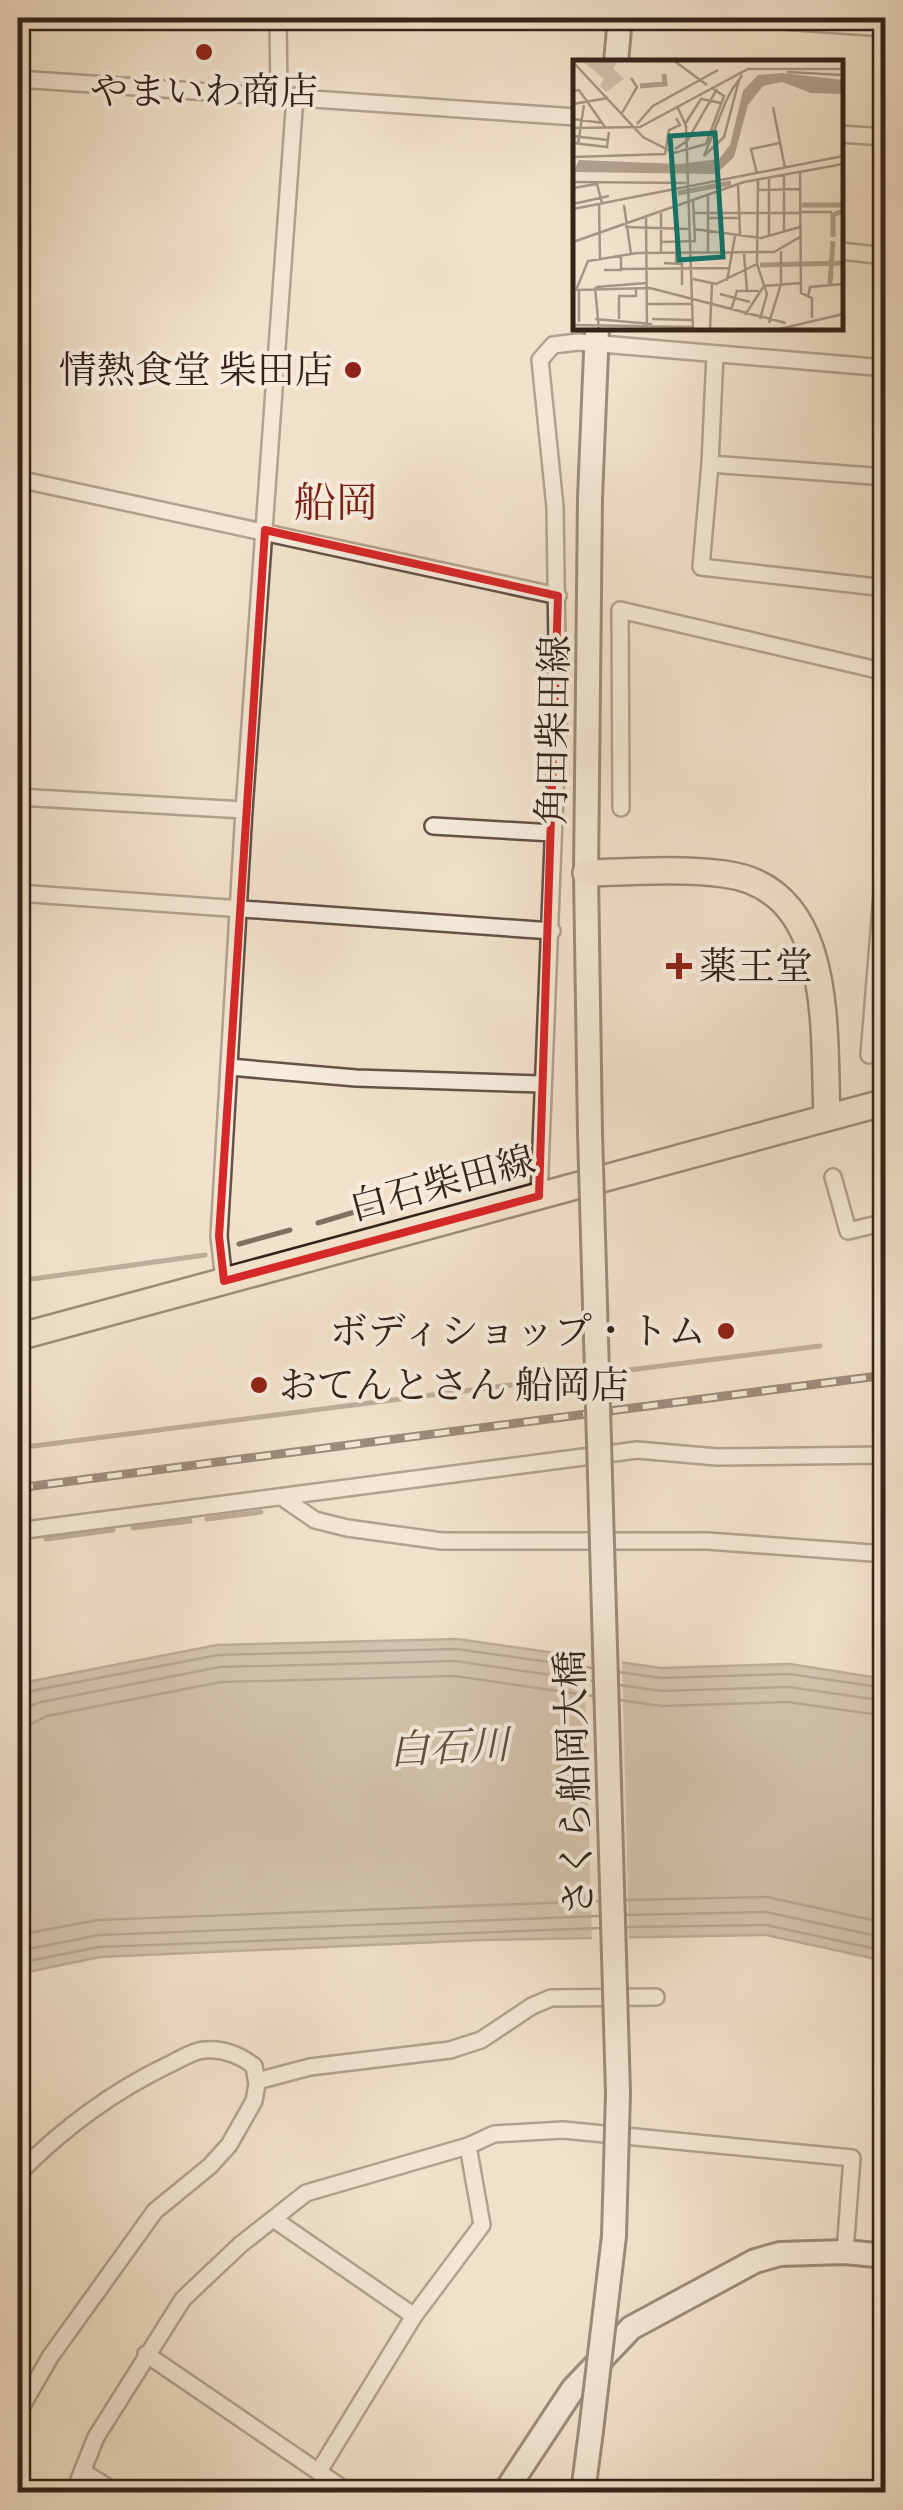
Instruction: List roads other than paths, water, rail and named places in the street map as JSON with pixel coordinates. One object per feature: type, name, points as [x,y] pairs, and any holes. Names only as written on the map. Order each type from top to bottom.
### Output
[{"type":"main road","points":[[616,60],[620,18]]},
{"type":"main road","name":"角田柴田線","points":[[590,1132],[586,873],[590,443],[597,335]]},
{"type":"main road","points":[[586,873],[726,874],[766,886],[783,898],[798,916],[810,946],[821,1001],[827,1116]]},
{"type":"main road","name":"白石柴田線","points":[[18,1337],[886,1102]]},
{"type":"main road","name":"さくら船岡大橋","points":[[583,2492],[614,2236],[618,2093],[590,1132]]},
{"type":"main road","points":[[506,2492],[572,2389],[621,2335],[755,2261],[780,2254],[844,2252],[886,2256]]},
{"type":"street","points":[[224,1281],[219,1236],[265,530],[287,96],[278,18]]},
{"type":"street","points":[[737,18],[886,28]]},
{"type":"street","points":[[18,80],[573,117]]},
{"type":"street","points":[[843,134],[886,137]]},
{"type":"street","points":[[843,251],[886,256]]},
{"type":"street","points":[[539,1196],[552,931],[558,596],[555,507],[538,374],[540,360],[545,352],[562,342],[597,335],[715,354],[886,368]]},
{"type":"street","points":[[715,354],[701,567],[886,588]]},
{"type":"street","points":[[710,464],[886,477]]},
{"type":"street","points":[[18,479],[558,596]]},
{"type":"street","points":[[621,808],[620,610],[886,672]]},
{"type":"street","points":[[18,798],[244,810]]},
{"type":"street","points":[[434,826],[553,833]]},
{"type":"street","points":[[868,1054],[886,845]]},
{"type":"street","points":[[18,893],[552,931]]},
{"type":"street","points":[[229,1067],[356,1078],[542,1084]]},
{"type":"street","points":[[833,1177],[848,1232],[886,1222]]},
{"type":"street","points":[[18,1530],[637,1450],[717,1457],[886,1455]]},
{"type":"street","points":[[284,1498],[315,1520],[442,1541],[707,1541],[886,1554]]},
{"type":"street","points":[[257,2081],[310,2067],[450,2050],[480,2040],[551,1998],[656,1998]]},
{"type":"street","points":[[18,2174],[84,2113],[124,2087],[201,2050],[224,2051],[254,2066],[254,2101],[228,2145],[210,2166],[155,2211],[50,2356],[18,2412]]},
{"type":"street","points":[[74,2492],[96,2437],[182,2299],[240,2245],[306,2193],[468,2146],[494,2134],[563,2130],[852,2158],[844,2252]]},
{"type":"street","points":[[319,2471],[414,2316],[482,2224],[468,2146]]},
{"type":"street","points":[[274,2220],[414,2316]]},
{"type":"street","points":[[146,2354],[348,2492]]},
{"type":"street","points":[[83,2472],[116,2492]]},
{"type":"water","name":"白石川","points":[[457,1639],[661,1668],[790,1664],[885,1679],[885,1961],[766,1935],[482,1940],[100,1957],[18,1974],[18,1690],[32,1681],[217,1645]]},
{"type":"waterway","points":[[318,1223],[371,1207]]},
{"type":"waterway","points":[[239,1244],[290,1230]]},
{"type":"waterway","points":[[18,1281],[205,1255]]},
{"type":"waterway","points":[[605,1373],[820,1346]]},
{"type":"waterway","points":[[18,1448],[589,1375]]},
{"type":"waterway","points":[[207,1519],[261,1512]]},
{"type":"waterway","points":[[133,1528],[190,1521]]},
{"type":"waterway","points":[[46,1539],[113,1530]]},
{"type":"railway","points":[[18,1488],[886,1375]]},
{"type":"place","name":"やまいわ商店","points":[[204,52]]},
{"type":"place","name":"情熱食堂 柴田店","points":[[353,370]]},
{"type":"place","name":"薬王堂","points":[[679,966]]},
{"type":"place","name":"ボディショップ・トム","points":[[726,1331]]},
{"type":"place","name":"おてんとさん 船岡店","points":[[259,1385]]},
{"type":"district","name":"船岡","points":[[336,502]]}]
